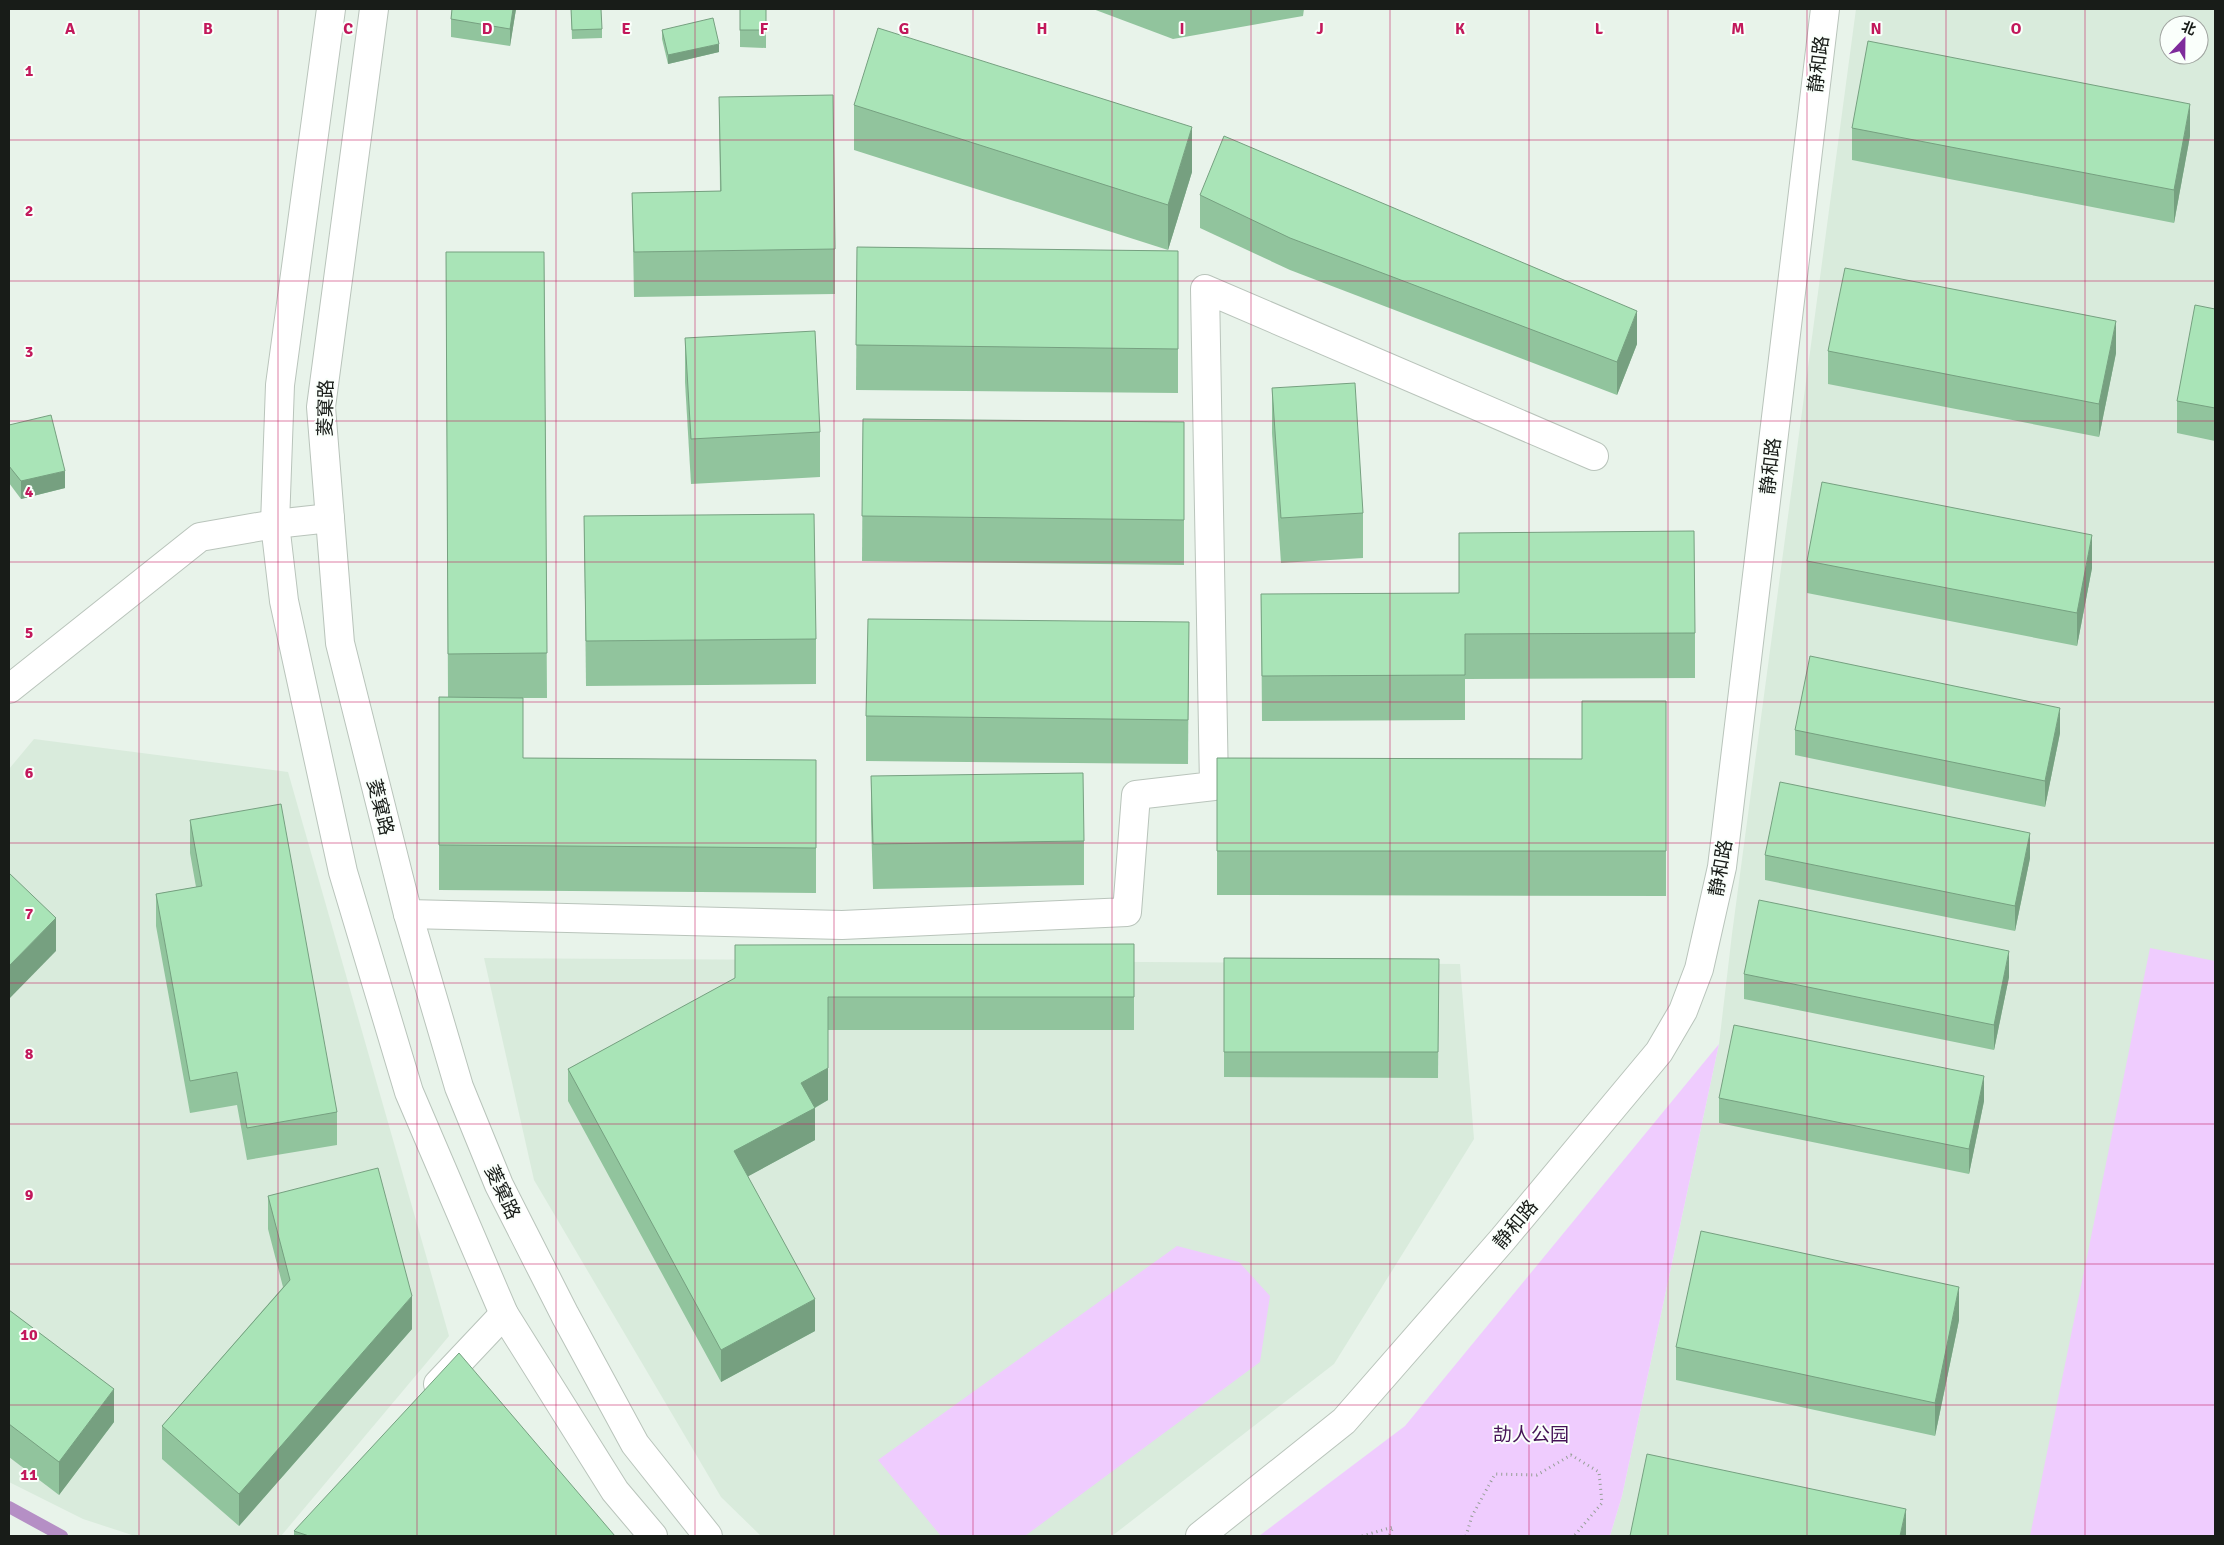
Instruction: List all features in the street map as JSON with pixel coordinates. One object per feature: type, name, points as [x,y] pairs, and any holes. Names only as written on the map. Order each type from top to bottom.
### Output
[{"type":"street","points":[[331,9],[280,385],[275,524],[284,602],[343,872],[409,1092],[504,1314],[615,1491],[653,1536]]},
{"type":"street","name":"菱窠路","points":[[374,9],[321,407],[340,643],[408,914],[459,1087],[499,1185],[565,1315],[635,1444],[708,1536]]},
{"type":"street","name":"静和路","points":[[1200,1536],[1344,1421],[1502,1239],[1659,1052],[1683,1011],[1699,968],[1722,867],[1825,9]]},
{"type":"street","points":[[408,914],[842,925],[1127,912],[1136,795],[1214,786],[1205,289],[1594,456]]},
{"type":"street","points":[[9,688],[200,537],[275,524],[330,518]]},
{"type":"street","points":[[423,1400],[504,1314]]},
{"type":"path","points":[[1466,1536],[1472,1516],[1495,1474],[1537,1475],[1571,1454],[1600,1472],[1602,1504],[1574,1536]]},
{"type":"path","points":[[1362,1536],[1393,1527],[1389,1536]]},
{"type":"shaded area","points":[[1856,9],[2215,9],[2215,1536],[1610,1536],[1622,1496],[1719,1044],[1732,934]]},
{"type":"shaded area","points":[[34,739],[288,772],[449,1336],[281,1536],[135,1536],[83,1519],[9,1482],[9,769]]},
{"type":"shaded area","points":[[484,958],[1460,964],[1474,1139],[1334,1364],[1112,1536],[761,1536],[721,1497],[534,1180]]},
{"type":"green space","points":[[2150,948],[2215,961],[2215,1536],[2030,1536]]},
{"type":"green space","name":"劼人公园","points":[[1719,1044],[1622,1496],[1610,1536],[1259,1536],[1405,1426]]},
{"type":"green space","points":[[1177,1246],[1239,1262],[1270,1296],[1260,1362],[1025,1536],[941,1536],[878,1460]]},
{"type":"building","points":[[452,9],[513,9],[510,29],[451,19]]},
{"type":"building","points":[[571,9],[601,9],[602,29],[572,30]]},
{"type":"building","points":[[740,9],[766,9],[766,30],[740,30]]},
{"type":"building","points":[[713,18],[719,44],[668,55],[662,30]]},
{"type":"building","points":[[878,28],[1192,127],[1168,205],[854,105]]},
{"type":"building","points":[[1868,41],[2190,104],[2174,190],[1852,128]]},
{"type":"building","points":[[833,95],[835,249],[634,252],[632,193],[721,191],[719,97]]},
{"type":"building","points":[[1224,136],[1637,311],[1617,362],[1290,238],[1200,195]]},
{"type":"building","points":[[857,247],[1178,251],[1178,349],[856,345]]},
{"type":"building","points":[[446,252],[544,252],[547,653],[448,654]]},
{"type":"building","points":[[1845,268],[2116,321],[2099,404],[1828,351]]},
{"type":"building","points":[[2195,305],[2215,309],[2215,408],[2177,401]]},
{"type":"building","points":[[815,331],[820,432],[691,439],[685,338]]},
{"type":"building","points":[[1355,383],[1363,513],[1281,518],[1272,388]]},
{"type":"building","points":[[51,415],[65,471],[21,481],[9,466],[9,425]]},
{"type":"building","points":[[863,419],[1184,422],[1184,520],[862,516]]},
{"type":"building","points":[[1822,482],[2092,535],[2077,613],[1807,561]]},
{"type":"building","points":[[814,514],[816,639],[586,641],[584,516]]},
{"type":"building","points":[[1694,531],[1695,633],[1465,634],[1465,675],[1262,676],[1261,594],[1459,593],[1459,533]]},
{"type":"building","points":[[868,619],[1189,622],[1188,720],[866,716]]},
{"type":"building","points":[[1810,656],[2060,708],[2045,781],[1795,730]]},
{"type":"building","points":[[439,697],[523,698],[523,758],[816,760],[816,848],[439,845]]},
{"type":"building","points":[[1582,701],[1666,701],[1666,851],[1217,851],[1217,758],[1582,759]]},
{"type":"building","points":[[1083,773],[1084,841],[873,844],[871,776]]},
{"type":"building","points":[[1780,782],[2030,833],[2015,906],[1765,855]]},
{"type":"building","points":[[281,804],[337,1112],[247,1128],[237,1072],[190,1081],[156,894],[202,886],[190,820]]},
{"type":"building","points":[[9,873],[56,918],[9,966]]},
{"type":"building","points":[[1759,900],[2009,951],[1994,1025],[1744,974]]},
{"type":"building","points":[[1134,944],[1134,997],[828,997],[828,1068],[801,1083],[815,1108],[734,1151],[815,1299],[721,1350],[568,1069],[735,978],[735,945]]},
{"type":"building","points":[[1224,958],[1439,959],[1438,1052],[1224,1052]]},
{"type":"building","points":[[1734,1025],[1984,1076],[1969,1149],[1719,1098]]},
{"type":"building","points":[[378,1168],[412,1296],[239,1494],[162,1426],[290,1280],[268,1196]]},
{"type":"building","points":[[1701,1231],[1959,1287],[1935,1403],[1676,1347]]},
{"type":"building","points":[[9,1310],[114,1389],[59,1462],[9,1424]]},
{"type":"building","points":[[459,1353],[615,1536],[309,1536],[294,1531]]},
{"type":"building","points":[[1647,1454],[1906,1509],[1900,1536],[1630,1536]]},
{"type":"waterway","points":[[9,1507],[62,1536]]}]
